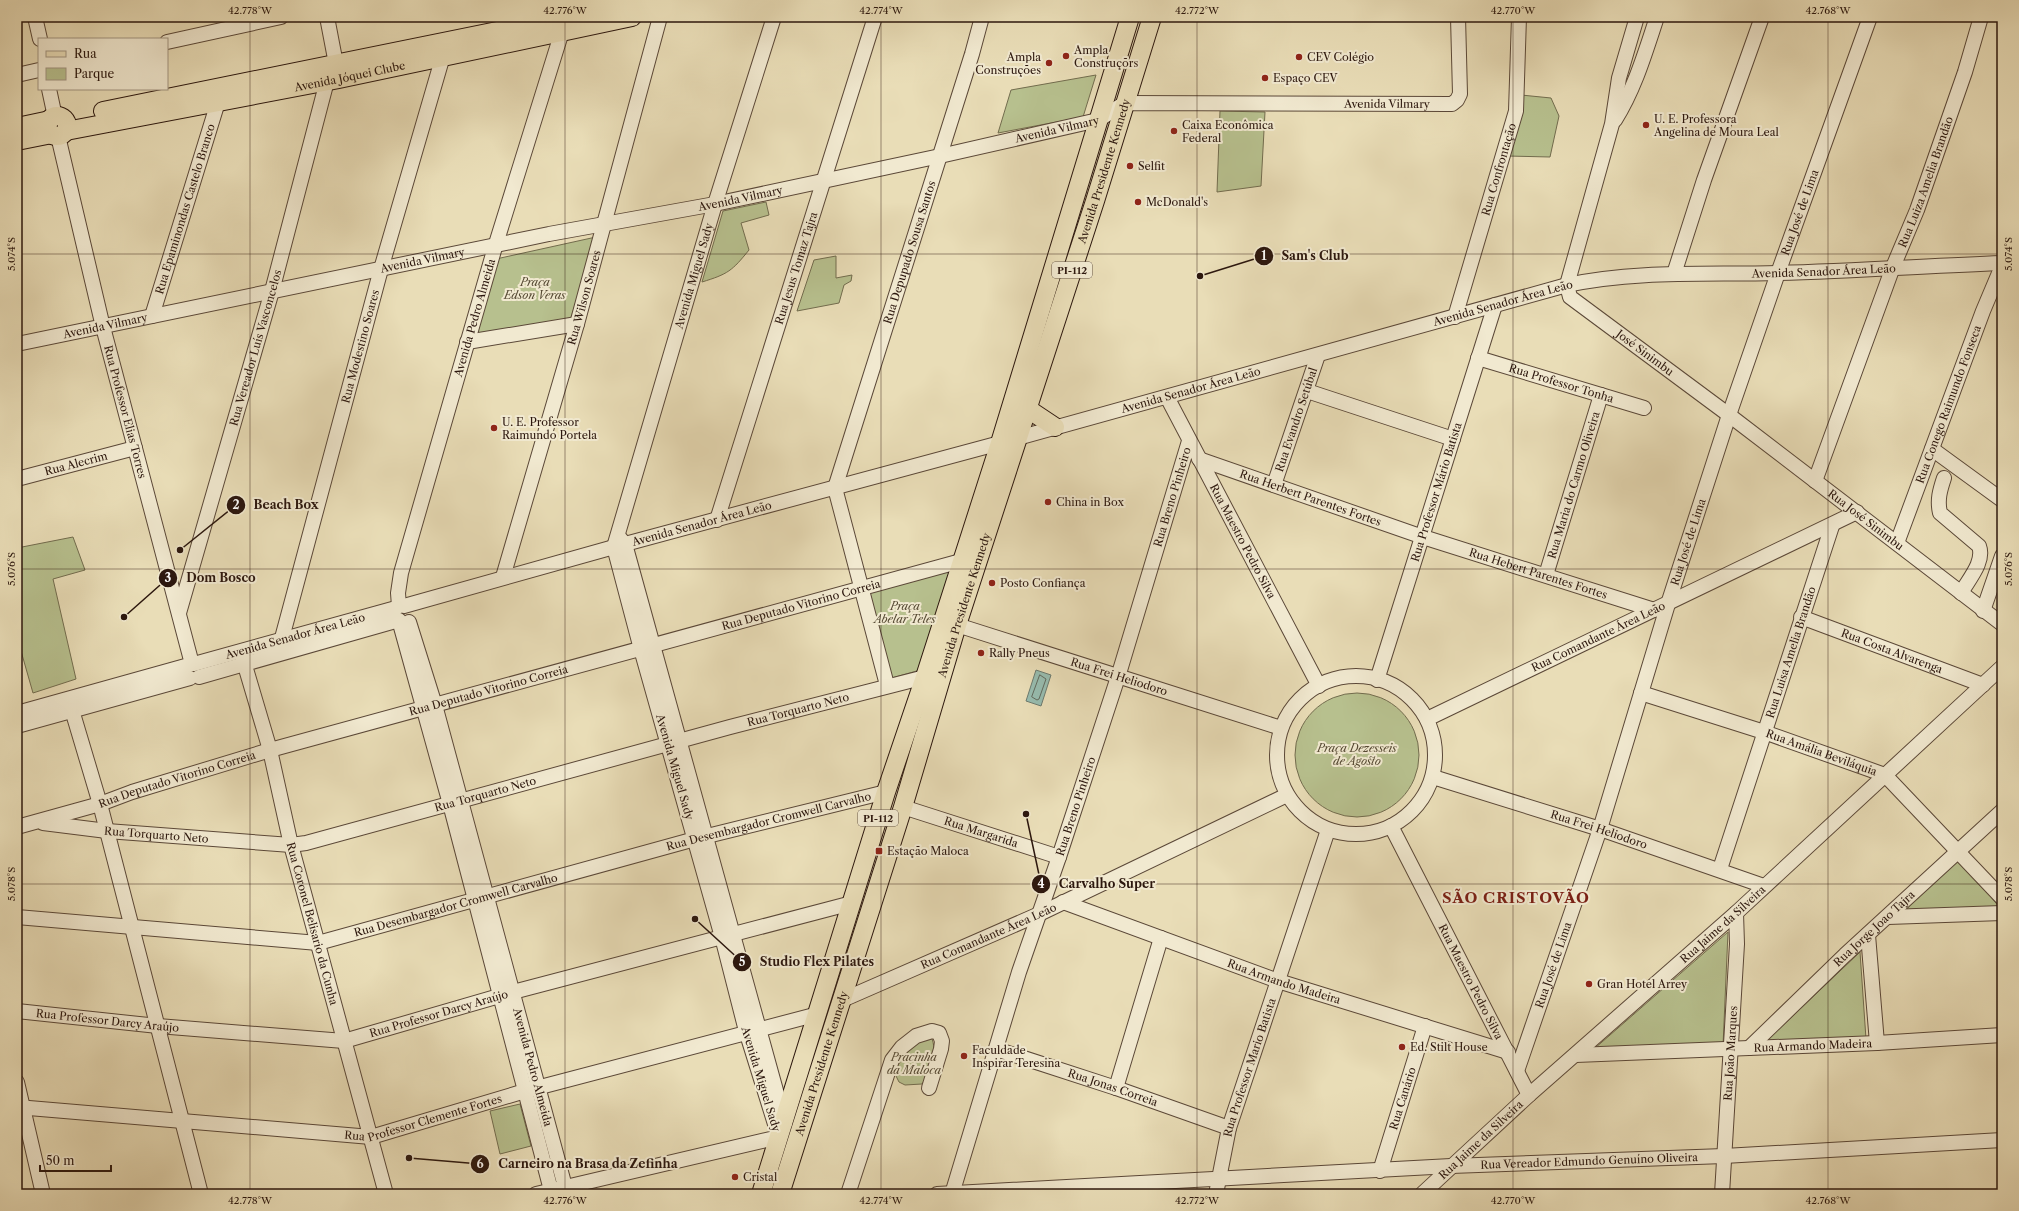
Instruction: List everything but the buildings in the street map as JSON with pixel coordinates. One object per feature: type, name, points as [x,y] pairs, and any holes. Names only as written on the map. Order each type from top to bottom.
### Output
[{"type":"main road","name":"Avenida Jóquei Clube","points":[[17,141],[57,126],[336,64],[564,25],[632,17]]},
{"type":"main road","name":"Avenida Presidente Kennedy","points":[[761,1194],[886,792],[926,677],[961,561],[1000,443],[1130,17]]},
{"type":"main road","name":"Avenida Presidente Kennedy","points":[[780,1194],[840,1001],[903,807],[957,625],[1019,437],[1152,17]]},
{"type":"main road","name":"Avenida Jóquei Clube","points":[[17,127],[57,126],[218,102],[328,81],[442,56],[564,25]]},
{"type":"main road","points":[[1028,408],[1055,427]]},
{"type":"street","points":[[35,17],[40,38]]},
{"type":"street","points":[[168,42],[281,17]]},
{"type":"street","points":[[327,17],[336,64]]},
{"type":"street","name":"Rua Wilson Soares","points":[[503,578],[605,224],[660,17]]},
{"type":"street","name":"Avenida Miguel Sady","points":[[774,17],[715,204],[619,542],[752,1030],[782,1130]]},
{"type":"street","name":"Rua Jesus Tomaz Tajra","points":[[717,520],[875,17]]},
{"type":"street","name":"Rua Depupado Sousa Santos","points":[[835,488],[940,156],[982,17]]},
{"type":"street","name":"Avenida Vilmary","points":[[17,344],[380,269],[605,224],[715,204],[940,156],[1098,120],[1125,103],[1449,104],[1457,100],[1460,94],[1458,17]]},
{"type":"street","name":"Rua Confrontação","points":[[1455,317],[1516,111],[1519,17]]},
{"type":"street","points":[[1568,285],[1612,124],[1619,78],[1637,17]]},
{"type":"street","points":[[1612,124],[1627,101],[1637,77],[1657,17]]},
{"type":"street","points":[[1674,274],[1704,180],[1762,17]]},
{"type":"street","name":"Rua José de Lima","points":[[1517,1072],[1600,829],[1668,604],[1729,415],[1778,273],[1870,17]]},
{"type":"street","name":"Rua Luiza Amelia Brandão","points":[[1815,481],[1893,268],[1917,210],[1965,72],[1981,17]]},
{"type":"street","name":"Avenida Pedro Almeida","points":[[559,1191],[531,1089],[499,996],[481,898],[430,707],[401,611],[398,593],[401,573],[466,342],[564,25]]},
{"type":"street","name":"Rua Modestino Soares","points":[[282,638],[380,269],[442,56]]},
{"type":"street","name":"Rua Vereador Luís Vasconcelos","points":[[179,613],[272,291],[328,81],[336,64]]},
{"type":"street","points":[[17,75],[38,70]]},
{"type":"street","name":"Rua Professor Elias Torres","points":[[49,90],[103,326],[193,670]]},
{"type":"street","name":"Rua Epaminondas Castelo Branco","points":[[152,316],[218,102]]},
{"type":"street","name":"Avenida Senador Área Leão","points":[[17,726],[71,706],[401,611],[619,542],[717,520],[1568,285],[1597,279],[1674,274],[1778,273],[2002,263]]},
{"type":"street","name":"Rua Conego Raimundo Fonseca","points":[[1897,543],[1983,311],[2002,266]]},
{"type":"street","name":"José Sinimbu","points":[[1568,285],[1570,297],[1729,415]]},
{"type":"street","name":"Rua Professor Mário Batista","points":[[1377,680],[1495,305]]},
{"type":"street","points":[[466,342],[577,324]]},
{"type":"street","name":"Rua Evandro Setúbal","points":[[1274,485],[1307,391],[1318,354]]},
{"type":"street","name":"Rua Professor Tonha","points":[[1478,358],[1644,408]]},
{"type":"street","points":[[1307,391],[1453,439]]},
{"type":"street","name":"Rua Maria do Carmo Oliveira","points":[[1546,575],[1601,395]]},
{"type":"street","name":"Rua Maestro Pedro Silva","points":[[1166,397],[1319,686]]},
{"type":"street","name":"Rua José Sinimbu","points":[[1729,415],[1857,512],[1983,611],[2002,624]]},
{"type":"street","name":"Rua Breno Pinheiro","points":[[952,1194],[1037,916],[1059,857],[1118,677],[1189,441]]},
{"type":"street","name":"Rua Alecrim","points":[[17,479],[135,448]]},
{"type":"street","points":[[1932,449],[2002,500]]},
{"type":"street","name":"Rua Herbert Parentes Fortes","points":[[1199,459],[1423,537]]},
{"type":"street","points":[[1944,478],[1939,493],[1940,513],[1979,546],[1980,550],[1979,562],[1961,593]]},
{"type":"street","points":[[835,488],[887,686]]},
{"type":"street","name":"Rua Comandante Área Leão","points":[[1427,719],[1832,526],[1857,512]]},
{"type":"street","name":"Rua Luisa Amelia Brandão","points":[[1720,870],[1832,526]]},
{"type":"street","name":"Rua Hebert Parentes Fortes","points":[[1423,537],[1654,610]]},
{"type":"street","points":[[1983,611],[2002,556]]},
{"type":"street","name":"Rua Deputado Vitorino Correia","points":[[17,827],[100,804],[147,787],[270,750],[961,561]]},
{"type":"street","name":"Avenida Senador Área Leão","points":[[243,657],[282,638],[401,611]]},
{"type":"street","name":"Rua Costa Alvarenga","points":[[1802,617],[1983,685]]},
{"type":"street","name":"Rua Frei Heliodoro","points":[[957,625],[1281,728]]},
{"type":"street","name":"Rua Coronel Belisario da Cunha","points":[[243,657],[270,750],[291,845],[386,1194]]},
{"type":"street","name":"Rua Jaime da Silveira","points":[[1422,1194],[1451,1166],[1474,1148],[1529,1095],[1736,913],[2002,667]]},
{"type":"street","name":"Rua Torquarto Neto","points":[[37,822],[107,831],[291,845],[349,832],[674,743],[926,677]]},
{"type":"street","points":[[1345,677],[1366,677],[1377,680],[1386,682],[1402,691],[1416,703],[1427,719],[1434,736],[1436,755],[1432,777],[1427,792],[1416,808],[1400,822],[1377,832],[1353,834],[1328,830],[1305,816],[1287,795],[1278,771],[1277,745],[1281,728],[1295,705],[1309,692],[1319,686],[1345,677]]},
{"type":"street","name":"Rua Amália Beviláquia","points":[[1641,693],[1764,732],[1885,775],[2002,898]]},
{"type":"street","points":[[71,706],[100,804],[130,927],[158,1026],[201,1194]]},
{"type":"street","name":"Avenida Senador Área Leão","points":[[17,713],[71,706]]},
{"type":"street","name":"Rua Frei Heliodoro","points":[[1432,777],[1600,829],[1764,886]]},
{"type":"street","name":"Rua Desembargador Cromwell Carvalho","points":[[17,917],[318,943],[700,838],[886,792]]},
{"type":"street","name":"Rua Comandante Área Leão","points":[[840,1001],[1037,916],[1063,902],[1287,795]]},
{"type":"street","name":"Rua Margarida","points":[[903,807],[1059,857]]},
{"type":"street","name":"Rua Jorge Joao Tajra","points":[[1749,1048],[2002,811]]},
{"type":"street","name":"Rua Maestro Pedro Silva","points":[[1391,826],[1529,1095]]},
{"type":"street","name":"Rua Professor Mario Batista","points":[[1216,1194],[1229,1128],[1328,830]]},
{"type":"street","name":"Avenida Pedro Almeida","points":[[481,898],[513,992],[531,1089]]},
{"type":"street","name":"Rua Armando Madeira","points":[[1063,902],[1278,981],[1508,1052]]},
{"type":"street","name":"Rua Professor Darcy Araújo","points":[[17,1011],[158,1026],[344,1041],[513,992],[852,903]]},
{"type":"street","name":"Rua João Marques","points":[[1722,1194],[1732,1049],[1737,944],[1736,913]]},
{"type":"street","points":[[1888,917],[2002,913]]},
{"type":"street","points":[[1868,935],[1877,1042]]},
{"type":"street","points":[[1116,1088],[1161,938]]},
{"type":"street","name":"Rua Professor Clemente Fortes","points":[[20,1107],[371,1137],[531,1089],[752,1030],[818,1014]]},
{"type":"street","name":"Rua Canário","points":[[1380,1171],[1425,1026]]},
{"type":"street","points":[[848,1194],[892,1060],[908,1041],[916,1036],[932,1031],[939,1033],[942,1046],[929,1088]]},
{"type":"street","name":"Rua Armando Madeira","points":[[1576,1055],[1732,1049],[2002,1035]]},
{"type":"street","name":"Rua Jonas Correia","points":[[996,1049],[1116,1088],[1229,1128]]},
{"type":"street","points":[[17,1082],[20,1107],[43,1194]]},
{"type":"street","points":[[536,1194],[559,1191],[782,1130]]},
{"type":"street","name":"Rua Vereador Edmundo Genuíno Oliveira","points":[[937,1194],[1218,1180],[1451,1166],[1724,1156],[2002,1140]]},
{"type":"green space","points":[[1096,75],[1083,117],[998,133],[1011,90]]},
{"type":"green space","points":[[1521,95],[1551,98],[1559,116],[1550,157],[1507,156]]},
{"type":"green space","points":[[1220,111],[1265,112],[1261,186],[1217,192]]},
{"type":"green space","points":[[766,202],[769,215],[741,223],[749,250],[729,271],[718,277],[702,282],[723,211]]},
{"type":"green space","name":"Praça Edson Veras","points":[[596,237],[570,321],[476,338],[496,259]]},
{"type":"green space","points":[[836,256],[836,278],[852,275],[851,281],[844,285],[839,303],[797,311],[814,260]]},
{"type":"green space","points":[[73,537],[85,570],[53,579],[76,679],[33,693],[17,637],[17,548]]},
{"type":"green space","name":"Praça Abelar Teles","points":[[961,561],[924,669],[888,679],[862,587]]},
{"type":"green space","name":"Praça Dezesseis de Agosto","points":[[1357,693],[1369,694],[1381,698],[1401,711],[1414,731],[1418,743],[1418,767],[1414,779],[1401,799],[1381,812],[1369,816],[1357,817],[1345,816],[1333,812],[1313,799],[1300,779],[1296,767],[1295,755],[1296,743],[1300,731],[1313,711],[1333,698],[1345,694]]},
{"type":"green space","points":[[1958,856],[2000,908],[1901,911]]},
{"type":"green space","points":[[1728,932],[1723,1046],[1594,1049]]},
{"type":"green space","points":[[1860,952],[1866,1039],[1761,1046]]},
{"type":"green space","name":"Pracinha da Maloca","points":[[931,1036],[934,1049],[933,1061],[929,1073],[922,1084],[905,1085],[899,1082],[894,1072],[904,1047]]},
{"type":"green space","points":[[520,1104],[531,1146],[500,1154],[490,1111]]},
{"type":"water","points":[[1036,670],[1051,675],[1041,706],[1026,701]]},
{"type":"place","name":"Ampla Construçõrs","points":[[1066,56]]},
{"type":"place","name":"CEV Colégio","points":[[1299,57]]},
{"type":"place","name":"Ampla Construções","points":[[1049,63]]},
{"type":"place","name":"Espaço CEV","points":[[1265,78]]},
{"type":"place","name":"U. E. Professora Angelina de Moura Leal","points":[[1646,125]]},
{"type":"place","name":"Caixa Econômica Federal","points":[[1174,131]]},
{"type":"place","name":"Selfit","points":[[1130,166]]},
{"type":"place","name":"McDonald's","points":[[1138,202]]},
{"type":"place","name":"Sam's Club","points":[[1200,276]]},
{"type":"place","name":"U. E. Professor Raimundo Portela","points":[[494,428]]},
{"type":"place","name":"China in Box","points":[[1048,502]]},
{"type":"place","name":"Beach Box","points":[[180,550]]},
{"type":"place","name":"Posto Confiança","points":[[992,583]]},
{"type":"place","name":"Dom Bosco","points":[[124,617]]},
{"type":"place","name":"Rally Pneus","points":[[981,653]]},
{"type":"place","name":"Carvalho Super","points":[[1026,814]]},
{"type":"place","name":"Estação Maloca","points":[[879,851]]},
{"type":"place","name":"Studio Flex Pilates","points":[[695,919]]},
{"type":"place","name":"Gran Hotel Arrey","points":[[1589,984]]},
{"type":"place","name":"Ed. Stilt House","points":[[1402,1047]]},
{"type":"place","name":"Faculdade Inspirar Teresina","points":[[964,1056]]},
{"type":"place","name":"Carneiro na Brasa da Zefinha","points":[[409,1158]]},
{"type":"place","name":"Cristal","points":[[735,1177]]},
{"type":"district","name":"SÃO CRISTOVÃO","points":[[1516,898]]}]
